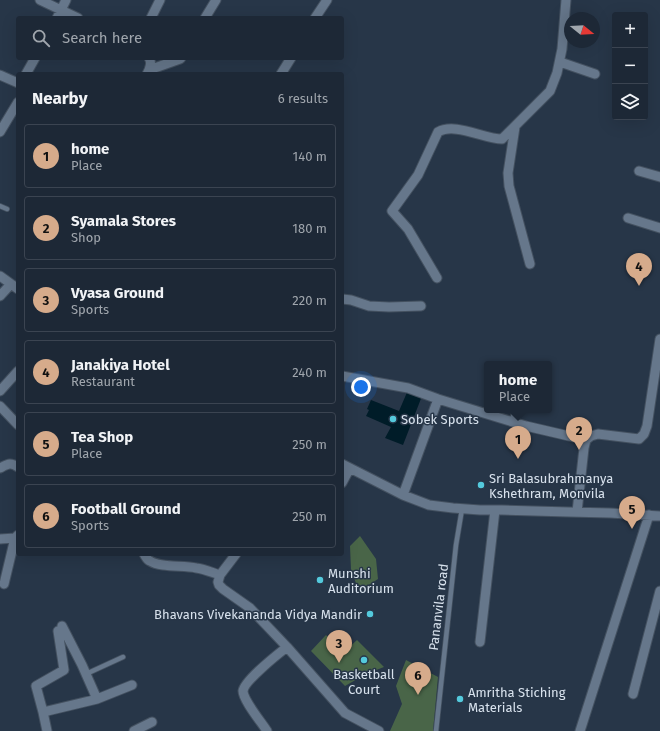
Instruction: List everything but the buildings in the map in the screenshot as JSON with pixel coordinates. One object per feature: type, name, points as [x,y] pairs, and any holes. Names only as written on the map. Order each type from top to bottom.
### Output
[{"type":"street","points":[[40,0],[59,14],[66,0]]},
{"type":"street","points":[[152,16],[160,0]]},
{"type":"street","points":[[206,16],[216,0]]},
{"type":"street","points":[[316,16],[327,0]]},
{"type":"street","points":[[437,278],[408,229],[392,211],[418,175],[438,132],[443,129],[450,128],[496,139],[502,139],[550,91],[560,62],[566,0]]},
{"type":"street","points":[[27,72],[34,60]]},
{"type":"street","points":[[148,72],[150,60]]},
{"type":"street","points":[[148,72],[178,60]]},
{"type":"street","points":[[282,72],[290,60]]},
{"type":"street","points":[[560,62],[595,74]]},
{"type":"street","points":[[0,75],[16,82]]},
{"type":"street","points":[[0,132],[16,105]]},
{"type":"street","points":[[515,127],[508,173],[509,186],[530,264]]},
{"type":"street","points":[[639,171],[660,177]]},
{"type":"street","points":[[628,218],[660,228]]},
{"type":"street","points":[[0,276],[14,286],[0,296]]},
{"type":"street","points":[[344,299],[369,306],[421,306]]},
{"type":"street","points":[[577,512],[586,440],[591,436],[598,434],[639,439],[644,434],[647,426],[660,339]]},
{"type":"street","points":[[0,391],[16,373]]},
{"type":"street","points":[[344,376],[408,388],[484,413]]},
{"type":"street","points":[[403,495],[438,399]]},
{"type":"street","points":[[0,406],[16,423]]},
{"type":"street","points":[[484,413],[586,440]]},
{"type":"street","points":[[514,422],[516,413]]},
{"type":"street","points":[[0,468],[9,464],[16,466]]},
{"type":"street","points":[[346,466],[403,495],[429,505],[480,510],[610,512],[660,516]]},
{"type":"street","points":[[480,642],[495,510]]},
{"type":"street","points":[[580,731],[649,515]]},
{"type":"street","points":[[0,539],[16,537],[4,584]]},
{"type":"street","points":[[145,556],[149,561],[156,564],[197,568],[220,575]]},
{"type":"street","points":[[234,556],[220,575],[218,582],[219,585],[250,608],[287,647],[345,713],[379,731]]},
{"type":"street","points":[[633,694],[660,591]]},
{"type":"street","points":[[47,731],[36,686],[64,670],[60,628],[86,674],[97,699]]},
{"type":"street","points":[[267,731],[246,700],[243,691],[245,686],[270,661],[287,647]]},
{"type":"street","points":[[43,712],[97,699],[132,685]]},
{"type":"street","points":[[134,731],[152,722]]},
{"type":"lane","points":[[0,206],[7,209]]},
{"type":"lane","name":"Pananvila road","points":[[436,731],[456,545],[462,509]]},
{"type":"lane","points":[[86,674],[123,657]]},
{"type":"green space","points":[[360,536],[376,559],[378,579],[359,591],[351,570],[350,546]]},
{"type":"green space","points":[[326,635],[344,652],[357,640],[384,667],[366,674],[345,686],[311,651]]},
{"type":"green space","points":[[406,660],[438,677],[433,731],[390,731],[402,704],[396,686]]},
{"type":"water","name":"Sobek Sports","points":[[408,390],[422,396],[403,445],[385,438],[391,427],[366,416],[371,400],[399,411]]},
{"type":"place","name":"Janakiya Hotel","points":[[639,286]]},
{"type":"place","name":"Sobek Sports","points":[[393,419]]},
{"type":"place","name":"Syamala Stores","points":[[579,450]]},
{"type":"place","name":"home","points":[[518,459]]},
{"type":"place","name":"Sri Balasubrahmanya Kshethram, Monvila","points":[[481,485]]},
{"type":"place","name":"Tea Shop","points":[[632,529]]},
{"type":"place","name":"Munshi Auditorium","points":[[320,580]]},
{"type":"place","name":"Bhavans Vivekananda Vidya Mandir","points":[[370,614]]},
{"type":"place","name":"Basketball Court","points":[[364,660]]},
{"type":"place","name":"Vyasa Ground","points":[[339,663]]},
{"type":"place","name":"Football Ground","points":[[418,695]]},
{"type":"place","name":"Amritha Stiching Materials","points":[[460,699]]}]
